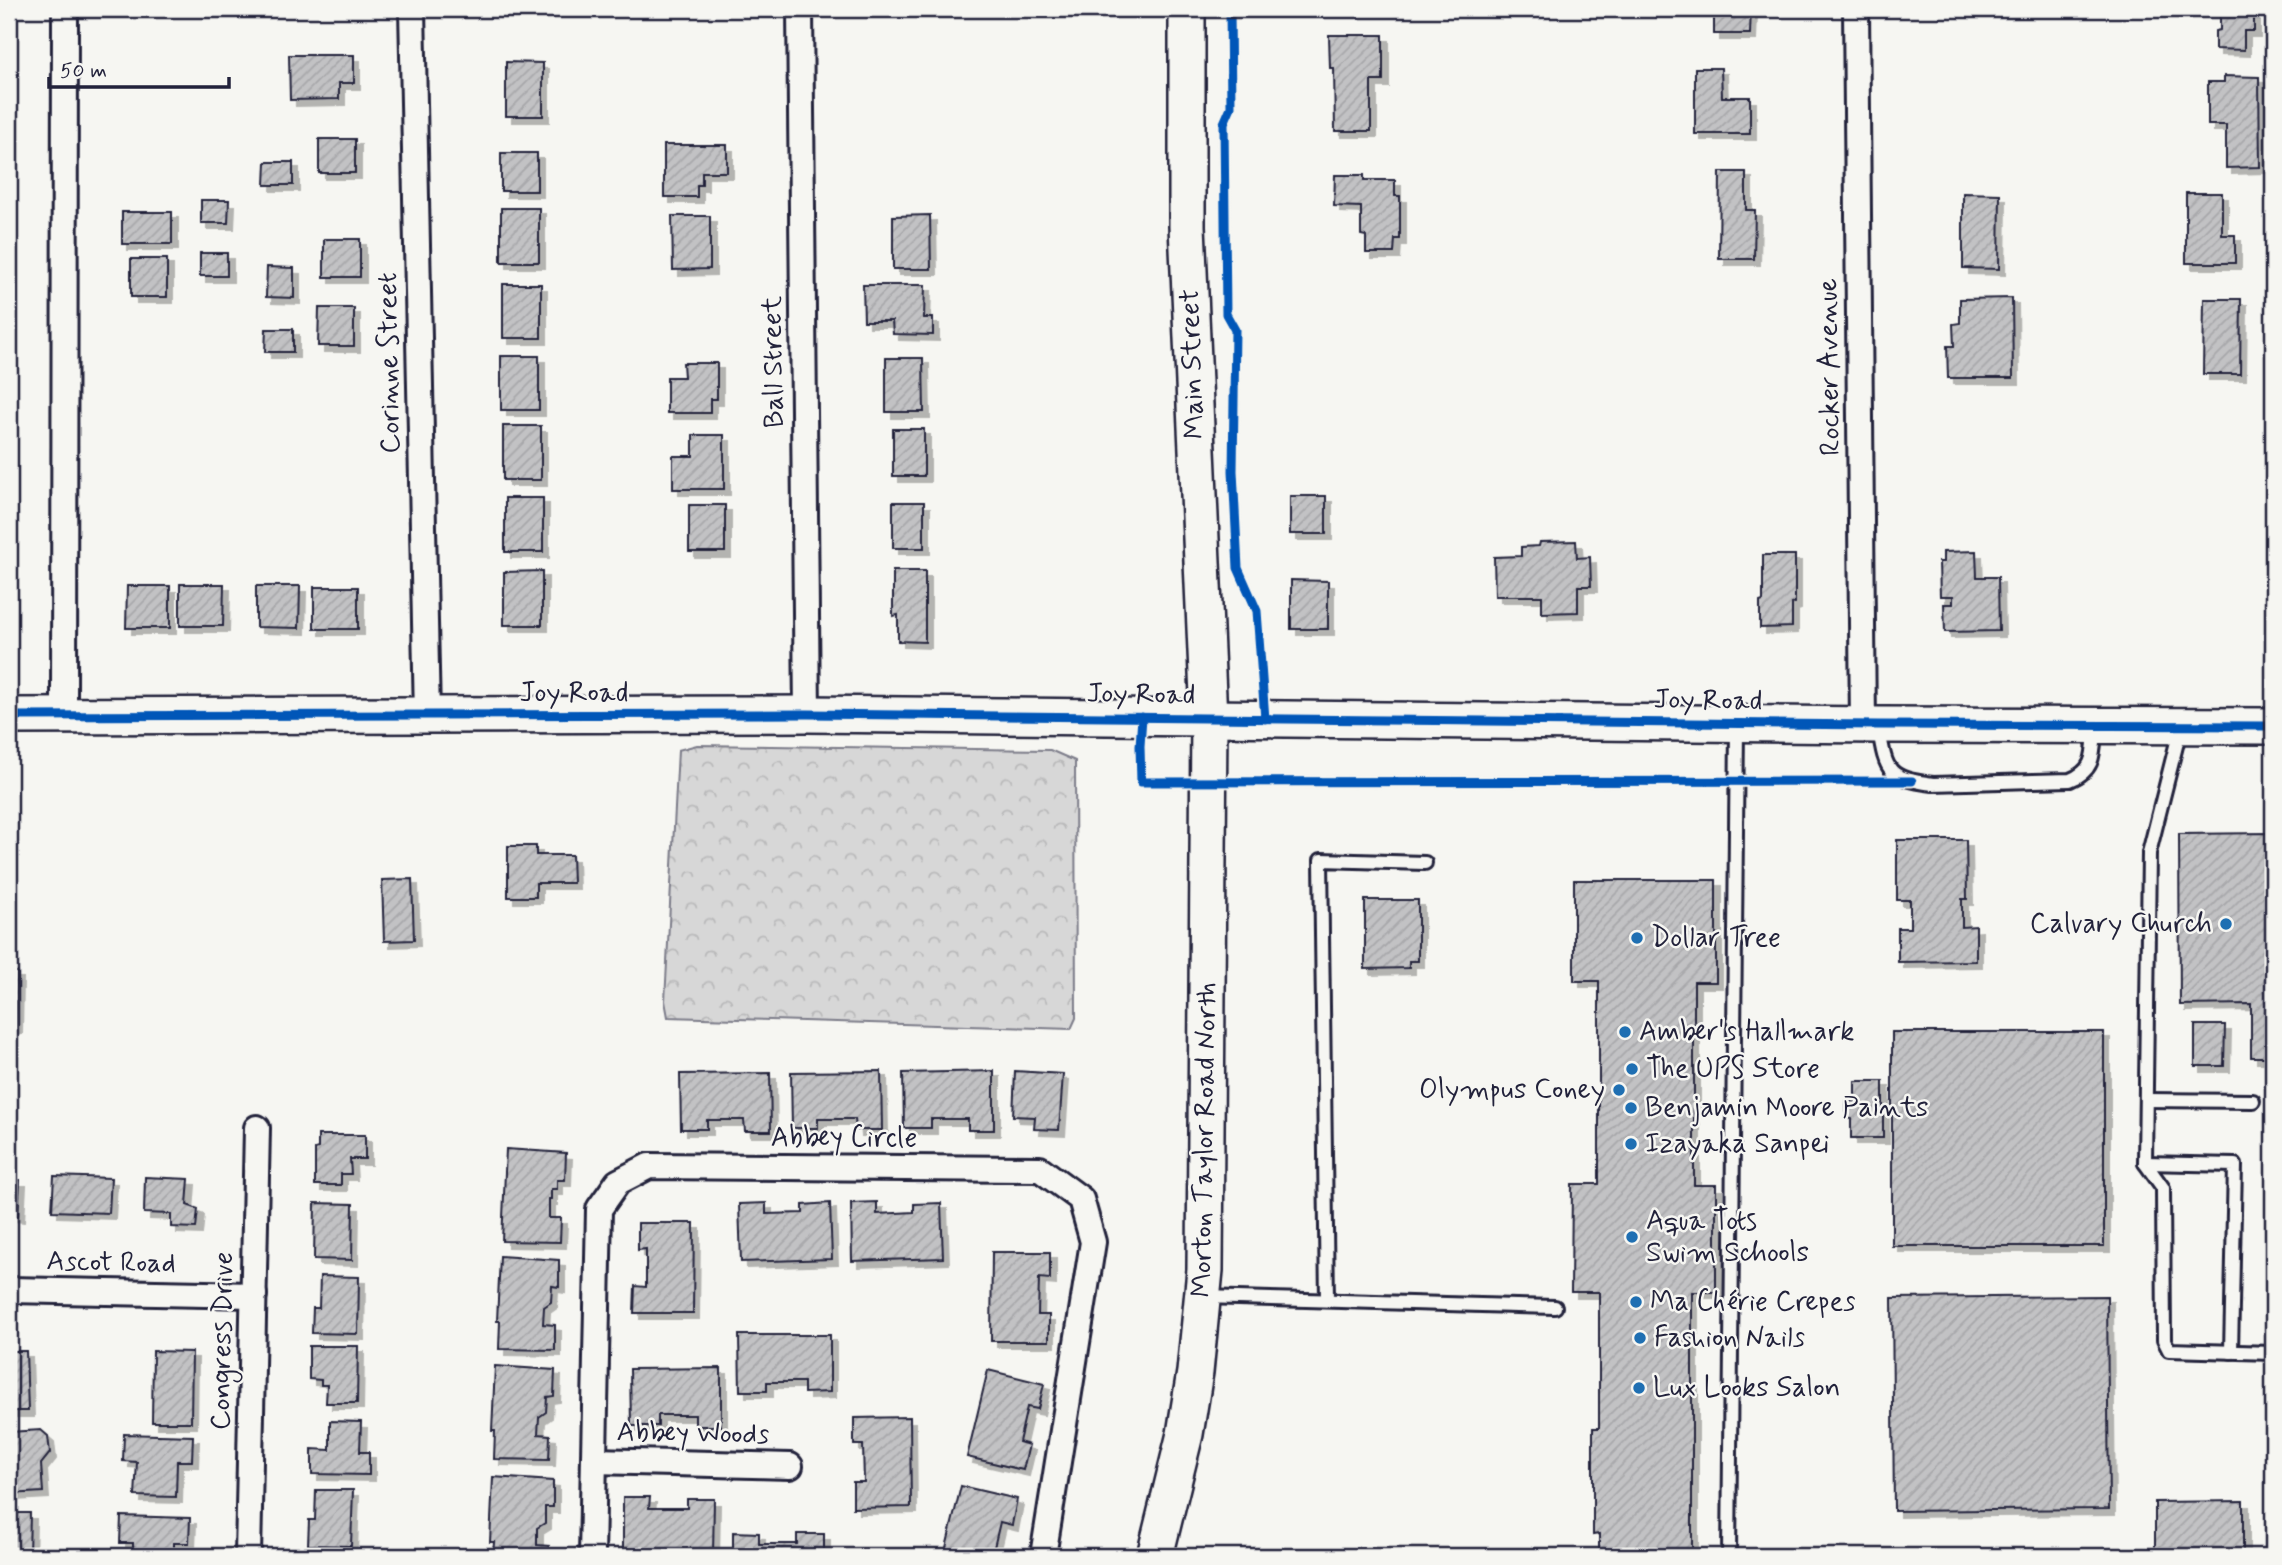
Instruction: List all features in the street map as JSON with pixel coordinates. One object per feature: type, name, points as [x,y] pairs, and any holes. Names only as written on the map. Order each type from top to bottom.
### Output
[{"type":"street","points":[[64,716],[65,9]]},
{"type":"street","name":"Corinne Street","points":[[412,9],[427,716]]},
{"type":"street","name":"Ball Street","points":[[800,9],[807,714]]},
{"type":"street","name":"Main Street","points":[[1186,9],[1187,226],[1209,718]]},
{"type":"street","name":"Rocker Avenue","points":[[1856,9],[1871,725]]},
{"type":"street","name":"Joy Road","points":[[9,716],[807,714],[1737,724],[2273,726]]},
{"type":"street","name":"Morton Taylor Road North","points":[[1155,1556],[1185,1434],[1195,1372],[1205,1270],[1209,718]]},
{"type":"street","name":"Congress Drive","points":[[248,1556],[257,1128]]},
{"type":"street","name":"Abbey Circle","points":[[592,1556],[599,1209],[618,1182],[649,1166],[1040,1169],[1081,1199],[1093,1242],[1043,1556]]},
{"type":"street","name":"Ascot Road","points":[[9,1290],[254,1295]]},
{"type":"street","name":"Abbey Woods","points":[[594,1461],[790,1466]]},
{"type":"lane","points":[[1729,1556],[1737,724]]},
{"type":"lane","points":[[1871,725],[1884,759],[1894,775],[1933,784],[2070,780],[2082,775],[2089,767],[2095,726]]},
{"type":"lane","points":[[2181,726],[2149,853],[2145,1163],[2163,1188],[2164,1340],[2169,1350],[2273,1353]]},
{"type":"lane","points":[[1327,1300],[1321,860],[1425,863]]},
{"type":"lane","points":[[2146,1100],[2253,1101]]},
{"type":"lane","points":[[2145,1163],[2235,1165],[2231,1352]]},
{"type":"lane","points":[[1203,1297],[1555,1307]]},
{"type":"green space","points":[[697,745],[1050,750],[1075,761],[1076,1018],[1071,1029],[668,1017],[665,1001],[678,750]]},
{"type":"building","points":[[1714,9],[1751,9],[1750,34],[1714,34]]},
{"type":"building","points":[[2220,9],[2254,9],[2254,31],[2244,31],[2244,50],[2215,49],[2215,31],[2220,30]]},
{"type":"building","points":[[1329,35],[1383,35],[1383,81],[1371,81],[1371,131],[1335,131],[1334,68],[1330,68]]},
{"type":"building","points":[[289,55],[354,55],[354,83],[339,83],[339,99],[290,100]]},
{"type":"building","points":[[506,62],[543,63],[543,116],[506,116]]},
{"type":"building","points":[[1695,68],[1721,68],[1722,97],[1750,97],[1750,134],[1695,134]]},
{"type":"building","points":[[2224,76],[2259,77],[2260,167],[2226,168],[2226,125],[2208,125],[2208,82],[2224,82]]},
{"type":"building","points":[[319,139],[355,139],[355,173],[319,173]]},
{"type":"building","points":[[664,145],[727,145],[727,172],[702,172],[702,185],[697,185],[697,197],[664,197]]},
{"type":"building","points":[[501,153],[537,153],[537,191],[501,191]]},
{"type":"building","points":[[266,162],[293,162],[293,185],[265,185]]},
{"type":"building","points":[[1720,172],[1746,172],[1746,210],[1755,210],[1754,259],[1719,259]]},
{"type":"building","points":[[1335,175],[1364,175],[1364,180],[1395,180],[1395,196],[1400,196],[1400,239],[1395,239],[1394,253],[1366,253],[1366,236],[1361,235],[1361,207],[1334,206]]},
{"type":"building","points":[[1963,193],[2000,194],[1999,269],[1963,268]]},
{"type":"building","points":[[2186,193],[2222,193],[2222,235],[2235,235],[2235,263],[2186,263]]},
{"type":"building","points":[[201,200],[229,200],[228,223],[201,223]]},
{"type":"building","points":[[501,208],[539,208],[539,262],[501,262]]},
{"type":"building","points":[[122,212],[172,212],[172,244],[122,244]]},
{"type":"building","points":[[930,215],[931,269],[893,269],[893,216]]},
{"type":"building","points":[[672,216],[710,216],[710,269],[673,270]]},
{"type":"building","points":[[324,239],[360,239],[360,277],[324,277]]},
{"type":"building","points":[[200,253],[227,253],[227,276],[200,276]]},
{"type":"building","points":[[131,259],[167,259],[167,297],[131,297]]},
{"type":"building","points":[[267,267],[294,268],[294,298],[266,297]]},
{"type":"building","points":[[503,284],[541,284],[541,338],[503,338]]},
{"type":"building","points":[[863,285],[925,285],[924,318],[933,318],[933,335],[893,334],[892,321],[864,321]]},
{"type":"building","points":[[2012,298],[2013,378],[1948,378],[1947,346],[1954,346],[1953,324],[1960,323],[1960,299]]},
{"type":"building","points":[[2204,299],[2241,299],[2240,374],[2203,374]]},
{"type":"building","points":[[319,308],[354,308],[354,346],[318,346]]},
{"type":"building","points":[[266,329],[293,329],[293,352],[265,352]]},
{"type":"building","points":[[501,356],[539,356],[539,410],[501,410]]},
{"type":"building","points":[[886,358],[923,358],[924,412],[886,412]]},
{"type":"building","points":[[683,363],[717,363],[717,399],[710,399],[710,413],[667,413],[667,377],[684,377]]},
{"type":"building","points":[[503,426],[541,426],[541,480],[503,480]]},
{"type":"building","points":[[893,429],[924,429],[924,476],[893,476]]},
{"type":"building","points":[[693,435],[724,435],[724,489],[673,489],[673,456],[693,456]]},
{"type":"building","points":[[1290,496],[1326,496],[1326,534],[1290,534]]},
{"type":"building","points":[[505,498],[543,498],[543,552],[505,552]]},
{"type":"building","points":[[893,502],[924,502],[924,548],[893,548]]},
{"type":"building","points":[[689,505],[725,505],[725,552],[689,552]]},
{"type":"building","points":[[1576,541],[1577,558],[1590,557],[1591,586],[1578,586],[1578,612],[1542,613],[1542,596],[1495,596],[1494,557],[1521,556],[1521,547],[1539,546],[1540,542]]},
{"type":"building","points":[[1976,551],[1977,577],[1998,577],[1999,631],[1945,632],[1944,604],[1953,604],[1953,596],[1940,596],[1939,562],[1943,562],[1943,552]]},
{"type":"building","points":[[1763,555],[1795,555],[1792,627],[1760,628]]},
{"type":"building","points":[[542,571],[542,625],[504,625],[504,572]]},
{"type":"building","points":[[893,571],[925,571],[925,642],[898,641],[898,615],[893,616]]},
{"type":"building","points":[[1291,580],[1328,581],[1328,629],[1291,629]]},
{"type":"building","points":[[180,584],[224,584],[223,626],[180,626]]},
{"type":"building","points":[[127,586],[170,586],[170,628],[126,628]]},
{"type":"building","points":[[256,586],[300,586],[299,628],[256,627]]},
{"type":"building","points":[[314,587],[358,587],[358,629],[314,629]]},
{"type":"building","name":"Calvary Church","points":[[2269,833],[2273,845],[2273,1057],[2251,1057],[2251,1004],[2180,1005],[2179,834]]},
{"type":"building","points":[[1897,840],[1966,840],[1967,899],[1962,899],[1962,927],[1976,926],[1976,961],[1898,962],[1898,928],[1910,928],[1910,900],[1897,900]]},
{"type":"building","points":[[508,846],[536,846],[536,855],[572,855],[573,883],[536,883],[536,897],[508,897]]},
{"type":"building","points":[[412,879],[414,940],[384,941],[382,880]]},
{"type":"building","points":[[1574,880],[1716,880],[1716,982],[1694,982],[1694,1185],[1716,1185],[1716,1292],[1692,1292],[1692,1556],[1599,1556],[1599,1534],[1593,1535],[1593,1428],[1599,1428],[1599,1292],[1571,1292],[1572,1184],[1599,1184],[1599,981],[1574,981]]},
{"type":"building","points":[[1365,900],[1418,900],[1418,961],[1409,961],[1409,968],[1365,969]]},
{"type":"building","points":[[9,972],[17,972],[16,1028],[9,1028]]},
{"type":"building","points":[[2195,1025],[2225,1025],[2224,1066],[2195,1066]]},
{"type":"building","points":[[1892,1032],[2104,1032],[2104,1246],[1892,1246]]},
{"type":"building","points":[[11,1053],[10,1100],[9,1100]]},
{"type":"building","points":[[2269,1065],[2273,1065],[2273,1108],[2269,1108]]},
{"type":"building","points":[[881,1071],[882,1130],[856,1130],[855,1119],[818,1119],[818,1128],[792,1128],[791,1072]]},
{"type":"building","points":[[994,1071],[994,1130],[968,1130],[968,1119],[931,1119],[931,1128],[904,1128],[903,1073]]},
{"type":"building","points":[[1015,1071],[1063,1074],[1059,1130],[1034,1129],[1035,1117],[1013,1116]]},
{"type":"building","points":[[770,1073],[771,1131],[745,1131],[744,1120],[707,1120],[707,1129],[681,1129],[680,1074]]},
{"type":"building","points":[[1855,1081],[1883,1081],[1883,1138],[1851,1138],[1851,1119],[1846,1118],[1846,1101],[1855,1101]]},
{"type":"building","points":[[318,1135],[365,1135],[365,1159],[350,1159],[351,1174],[341,1174],[341,1185],[315,1185],[315,1149],[318,1148]]},
{"type":"building","points":[[506,1149],[566,1153],[565,1180],[557,1180],[557,1189],[551,1189],[549,1199],[549,1218],[561,1218],[560,1242],[502,1241]]},
{"type":"building","points":[[54,1176],[111,1178],[109,1213],[52,1211]]},
{"type":"building","points":[[145,1177],[189,1179],[187,1205],[198,1209],[196,1228],[171,1227],[171,1214],[144,1213]]},
{"type":"building","points":[[9,1180],[20,1180],[18,1216],[9,1215]]},
{"type":"building","points":[[877,1202],[877,1214],[914,1212],[914,1204],[941,1203],[943,1258],[852,1261],[851,1203]]},
{"type":"building","points":[[315,1203],[353,1204],[352,1260],[314,1259]]},
{"type":"building","points":[[766,1203],[766,1214],[803,1213],[803,1205],[830,1203],[832,1259],[741,1262],[739,1204]]},
{"type":"building","points":[[638,1223],[694,1223],[693,1313],[634,1313],[635,1286],[646,1287],[646,1249],[638,1250]]},
{"type":"building","points":[[992,1252],[1050,1252],[1050,1279],[1039,1278],[1038,1315],[1049,1315],[1049,1341],[991,1341]]},
{"type":"building","points":[[500,1256],[559,1260],[559,1287],[552,1286],[551,1302],[544,1307],[543,1324],[555,1325],[555,1350],[499,1349],[500,1321],[497,1321]]},
{"type":"building","points":[[320,1276],[359,1277],[358,1334],[312,1333],[313,1308],[319,1308]]},
{"type":"building","points":[[2107,1296],[2109,1509],[1894,1511],[1892,1298]]},
{"type":"building","points":[[739,1335],[830,1335],[830,1392],[804,1393],[804,1382],[767,1382],[767,1391],[740,1391]]},
{"type":"building","points":[[309,1346],[358,1346],[357,1403],[326,1403],[327,1385],[321,1385],[321,1380],[309,1379]]},
{"type":"building","points":[[9,1351],[26,1351],[28,1411],[9,1411]]},
{"type":"building","points":[[153,1351],[192,1352],[191,1422],[152,1422]]},
{"type":"building","points":[[495,1366],[555,1370],[554,1396],[547,1397],[546,1412],[539,1417],[538,1434],[550,1435],[549,1460],[494,1459],[495,1431],[492,1431]]},
{"type":"building","points":[[721,1368],[721,1426],[695,1426],[695,1415],[658,1415],[658,1426],[631,1426],[630,1369]]},
{"type":"building","points":[[988,1370],[1044,1384],[1038,1409],[1027,1407],[1019,1442],[1029,1445],[1023,1470],[967,1457]]},
{"type":"building","points":[[910,1417],[911,1507],[853,1508],[853,1482],[864,1482],[863,1445],[854,1445],[854,1418]]},
{"type":"building","points":[[330,1421],[361,1422],[360,1452],[369,1452],[369,1475],[312,1474],[312,1449],[330,1450]]},
{"type":"building","points":[[41,1430],[48,1436],[50,1453],[41,1464],[43,1492],[9,1494],[9,1432]]},
{"type":"building","points":[[124,1434],[193,1436],[192,1461],[177,1461],[176,1497],[135,1496],[137,1462],[123,1461]]},
{"type":"building","points":[[493,1477],[553,1481],[553,1507],[545,1507],[545,1523],[537,1528],[537,1545],[549,1546],[548,1556],[493,1556],[494,1542],[490,1542]]},
{"type":"building","points":[[961,1486],[1017,1499],[1012,1525],[1000,1522],[992,1556],[944,1556]]},
{"type":"building","points":[[316,1490],[353,1490],[351,1546],[308,1545],[309,1520],[315,1520]]},
{"type":"building","points":[[623,1497],[650,1497],[649,1508],[687,1508],[687,1499],[714,1499],[713,1556],[623,1555]]},
{"type":"building","points":[[2243,1501],[2243,1556],[2155,1556],[2155,1502]]},
{"type":"building","points":[[9,1513],[30,1513],[29,1556],[9,1556]]},
{"type":"building","points":[[121,1516],[190,1518],[189,1543],[174,1543],[174,1556],[133,1556],[133,1543],[120,1543]]},
{"type":"building","points":[[733,1532],[759,1533],[759,1544],[797,1544],[797,1534],[824,1534],[824,1556],[733,1556]]},
{"type":"cycle path","points":[[1230,9],[1231,107],[1224,123],[1226,314],[1235,330],[1233,471],[1238,568],[1257,611],[1265,719]]},
{"type":"cycle path","points":[[9,716],[807,714],[1879,725],[2273,726]]},
{"type":"cycle path","points":[[1142,717],[1141,782],[1912,781]]},
{"type":"place","name":"Calvary Church","points":[[2226,924]]},
{"type":"place","name":"Dollar Tree","points":[[1637,938]]},
{"type":"place","name":"Amber's Hallmark","points":[[1625,1032]]},
{"type":"place","name":"The UPS Store","points":[[1632,1069]]},
{"type":"place","name":"Olympus Coney","points":[[1619,1090]]},
{"type":"place","name":"Benjamin Moore Paints","points":[[1631,1108]]},
{"type":"place","name":"Izayaka Sanpei","points":[[1631,1144]]},
{"type":"place","name":"Aqua Tots Swim Schools","points":[[1632,1237]]},
{"type":"place","name":"Ma Chérie Crepes","points":[[1636,1302]]},
{"type":"place","name":"Fashion Nails","points":[[1640,1338]]},
{"type":"place","name":"Lux Looks Salon","points":[[1639,1388]]}]
